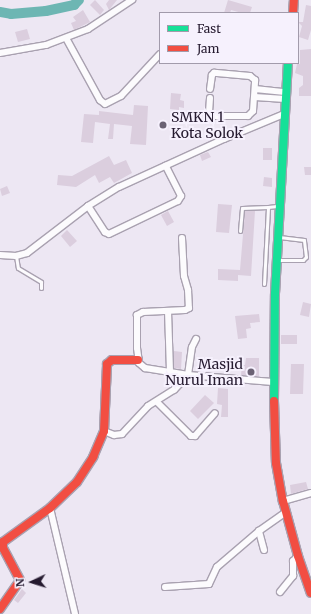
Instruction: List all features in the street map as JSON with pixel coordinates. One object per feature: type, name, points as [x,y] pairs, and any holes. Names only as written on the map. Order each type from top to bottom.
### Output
[{"type":"main road","points":[[293,12],[294,0]]},
{"type":"main road","points":[[288,64],[276,260],[273,382],[276,463],[282,501],[298,556],[311,593]]},
{"type":"main road","points":[[0,609],[20,580],[3,548],[3,542],[50,508],[77,482],[87,468],[104,430],[107,364],[112,360],[138,360]]},
{"type":"street","points":[[0,53],[46,45],[66,38],[88,29],[132,0]]},
{"type":"street","points":[[66,38],[100,100],[105,104],[121,96],[159,55]]},
{"type":"street","points":[[210,89],[212,75],[216,73],[252,76],[255,80],[253,111],[250,114],[245,116],[211,116],[209,113],[210,98]]},
{"type":"street","points":[[255,89],[285,95]]},
{"type":"street","points":[[255,97],[285,95]]},
{"type":"street","points":[[0,255],[16,256],[32,250],[63,224],[88,206],[119,187],[284,114]]},
{"type":"street","points":[[88,206],[105,232],[109,234],[178,201],[181,196],[166,166]]},
{"type":"street","points":[[182,238],[184,279],[188,290],[189,308],[185,310],[168,312],[143,312],[137,315],[138,360],[145,368],[188,375],[273,382]]},
{"type":"street","points":[[168,312],[170,372]]},
{"type":"street","points":[[104,430],[114,435],[122,434],[146,408],[172,392],[188,375],[192,347],[196,339]]},
{"type":"street","points":[[157,402],[191,436],[195,436],[215,413]]},
{"type":"street","points":[[282,501],[311,494]]},
{"type":"street","points":[[50,508],[75,614]]},
{"type":"street","points":[[165,587],[209,584],[218,567],[259,532],[286,512]]},
{"type":"street","points":[[259,532],[264,550]]},
{"type":"street","points":[[280,592],[293,576],[293,560],[298,556]]},
{"type":"lane","points":[[240,231],[242,208],[279,205]]},
{"type":"lane","points":[[264,284],[268,207]]},
{"type":"lane","points":[[267,238],[277,237],[304,240],[306,257],[303,260],[276,260]]},
{"type":"lane","points":[[16,256],[18,268],[40,281],[41,288]]},
{"type":"building","points":[[95,0],[104,10],[100,15],[90,5]]},
{"type":"building","points":[[109,0],[117,0],[109,10],[106,4]]},
{"type":"building","points":[[228,0],[252,7],[250,12],[238,12],[231,10],[230,12],[224,12]]},
{"type":"building","points":[[306,5],[311,6],[311,30],[308,40],[299,37],[302,26],[299,22],[303,22]]},
{"type":"building","points":[[83,10],[90,22],[74,30],[71,23],[76,21],[73,17]]},
{"type":"building","points":[[27,29],[30,39],[18,42],[15,32]]},
{"type":"building","points":[[311,49],[311,96],[299,96],[299,88],[303,85],[303,76],[295,73],[297,64],[300,64],[300,50]]},
{"type":"building","points":[[171,93],[181,94],[180,100],[184,101],[184,108],[179,107],[179,110],[170,109]]},
{"type":"building","points":[[134,105],[148,106],[146,145],[130,144],[132,126],[114,124],[113,139],[108,139],[110,124],[95,122],[93,143],[81,142],[84,114],[99,115],[99,111],[133,115]]},
{"type":"building","points":[[263,148],[272,148],[272,160],[263,160]]},
{"type":"building","points":[[208,152],[211,157],[202,161],[200,155]]},
{"type":"building","points":[[109,156],[114,165],[126,160],[132,173],[114,183],[110,177],[99,183],[95,175],[76,187],[57,185],[58,175],[72,176]]},
{"type":"building","points":[[304,167],[311,167],[311,175],[305,175]]},
{"type":"building","points":[[264,177],[272,178],[272,187],[263,186]]},
{"type":"building","points":[[7,186],[10,193],[2,196],[0,189]]},
{"type":"building","points":[[218,204],[232,205],[229,233],[216,232]]},
{"type":"building","points":[[168,211],[174,222],[167,226],[161,215]]},
{"type":"building","points":[[245,211],[255,211],[251,276],[238,275],[238,281],[218,280],[218,269],[240,270]]},
{"type":"building","points":[[67,230],[77,241],[70,247],[61,236]]},
{"type":"building","points":[[303,302],[311,304],[309,317],[300,315]]},
{"type":"building","points":[[259,314],[260,322],[250,323],[251,328],[246,329],[247,338],[238,339],[235,316]]},
{"type":"building","points":[[281,335],[297,335],[297,344],[281,344]]},
{"type":"building","points":[[174,351],[182,352],[181,369],[174,368]]},
{"type":"building","name":"Masjid Nurul Iman","points":[[246,358],[259,358],[259,376],[241,375],[242,365],[245,365]]},
{"type":"building","points":[[291,364],[304,364],[303,394],[290,394]]},
{"type":"building","points":[[218,388],[228,389],[228,417],[221,417],[222,405],[217,404]]},
{"type":"building","points":[[205,395],[214,403],[198,419],[190,411]]},
{"type":"building","points":[[306,482],[308,489],[291,494],[290,485]]},
{"type":"building","points":[[22,589],[26,593],[18,603],[14,600]]},
{"type":"waterway","points":[[0,12],[11,14],[46,11],[74,5],[79,0]]},
{"type":"traffic: fast","points":[[274,401],[275,294],[288,64]]},
{"type":"traffic: jam","points":[[293,12],[294,0]]},
{"type":"traffic: jam","points":[[0,609],[20,580],[3,548],[3,542],[50,508],[77,482],[93,457],[104,431],[107,364],[112,360],[138,360]]},
{"type":"traffic: jam","points":[[274,401],[276,463],[283,501],[298,556],[311,593]]},
{"type":"place","name":"SMKN 1 Kota Solok","points":[[163,125]]},
{"type":"place","name":"Masjid Nurul Iman","points":[[251,372]]}]
